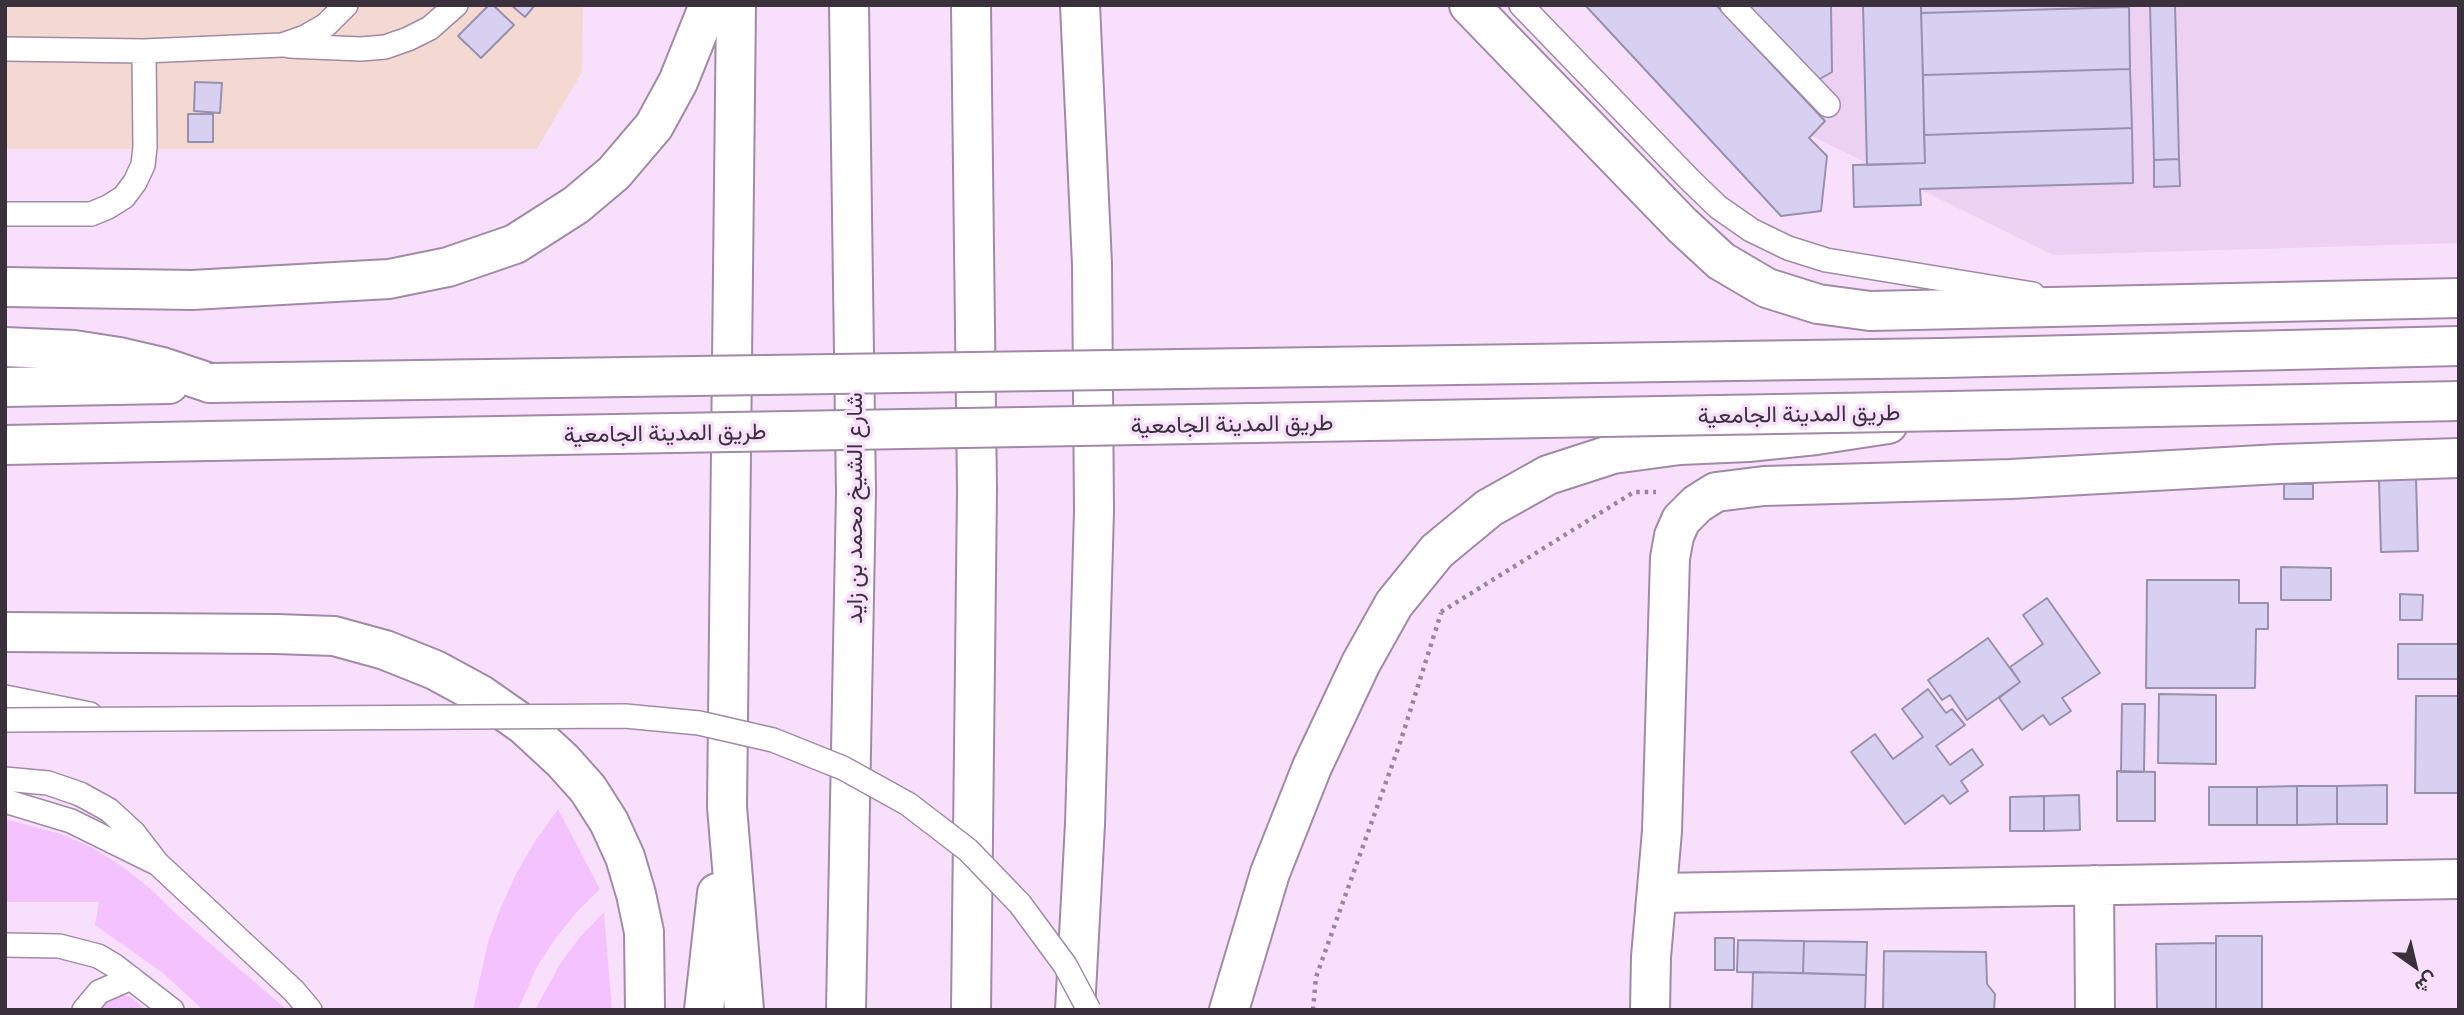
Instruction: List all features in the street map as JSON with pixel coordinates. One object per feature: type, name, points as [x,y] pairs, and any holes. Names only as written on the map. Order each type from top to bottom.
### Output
[{"type":"main road","points":[[5,287],[192,290],[389,279],[448,267],[515,244],[576,205],[614,173],[654,126],[678,82],[709,5]]},
{"type":"main road","points":[[736,5],[727,807],[744,1010]]},
{"type":"main road","name":"شارع الشيخ محمد بن زايد","points":[[846,1010],[856,492],[849,5]]},
{"type":"main road","points":[[971,5],[977,489],[971,1010]]},
{"type":"main road","points":[[1075,1010],[1085,824],[1094,511],[1092,264],[1080,5]]},
{"type":"main road","points":[[1469,5],[1682,225],[1721,261],[1767,288],[1818,304],[1871,311],[2459,298]]},
{"type":"main road","points":[[5,387],[1943,358],[2459,346]]},
{"type":"main road","points":[[5,347],[118,357],[162,367],[210,383]]},
{"type":"main road","name":"طريق المدينة الجامعية","points":[[5,445],[2459,401]]},
{"type":"main road","points":[[1228,1010],[1270,873],[1312,766],[1361,663],[1394,604],[1437,551],[1489,508],[1548,475],[1613,454],[1680,445],[1816,435],[1951,411]]},
{"type":"main road","points":[[1650,1010],[1651,957],[1659,893],[1670,558],[1674,536],[1681,520],[1696,504],[1716,492],[1764,486],[2024,478],[2279,464],[2459,458]]},
{"type":"main road","points":[[5,632],[334,636],[385,650],[435,670],[481,695],[524,725],[563,761],[589,789],[609,822],[625,857],[644,932],[645,1010]]},
{"type":"main road","points":[[704,1010],[727,807]]},
{"type":"main road","points":[[1659,893],[2459,879]]},
{"type":"main road","points":[[2094,885],[2095,1010]]},
{"type":"lane","points":[[282,45],[305,37],[326,25],[346,5]]},
{"type":"lane","points":[[5,49],[144,51],[282,45],[361,49],[385,47],[430,28],[456,5]]},
{"type":"lane","points":[[1521,5],[1689,179],[1718,207],[1751,230],[1788,248],[1826,260],[2101,306]]},
{"type":"lane","points":[[1732,5],[1828,105]]},
{"type":"lane","points":[[5,215],[91,214],[124,197],[143,165],[144,51]]},
{"type":"lane","points":[[5,697],[110,718]]},
{"type":"lane","points":[[5,720],[625,716],[699,723],[773,740],[843,768],[908,804],[968,850],[1020,904],[1065,965],[1089,1010]]},
{"type":"lane","points":[[5,779],[48,783],[80,794],[109,810],[134,832],[157,863],[294,991],[310,1010]]},
{"type":"lane","points":[[5,801],[71,821],[157,863]]},
{"type":"lane","points":[[5,945],[59,946],[79,950],[106,961],[172,1010]]},
{"type":"lane","points":[[84,1010],[99,992],[131,978]]},
{"type":"lane","points":[[294,991],[324,1010]]},
{"type":"path","points":[[1441,613],[1634,492],[1716,492]]},
{"type":"path","points":[[1313,1010],[1317,977],[1400,743],[1441,613],[1437,551]]},
{"type":"shaded area","points":[[5,5],[583,5],[582,72],[537,149],[5,149]]},
{"type":"shaded area","points":[[1656,5],[2459,5],[2459,243],[2053,255],[1723,92]]},
{"type":"shaded area","points":[[558,809],[600,889],[555,939],[537,967],[518,1010],[473,1010],[488,942],[501,907],[517,872]]},
{"type":"shaded area","points":[[5,819],[61,834],[93,848],[123,867],[287,1010],[203,1010],[163,973],[95,925],[99,902],[5,902]]},
{"type":"shaded area","points":[[604,912],[612,1010],[535,1010],[560,964],[580,937]]},
{"type":"shaded area","points":[[121,994],[131,997],[145,1010],[100,1010],[103,999]]},
{"type":"building","points":[[489,5],[493,5],[514,25],[481,58],[458,36]]},
{"type":"building","points":[[511,5],[535,5],[525,17]]},
{"type":"building","points":[[1585,5],[1716,5],[1825,121],[1809,138],[1827,156],[1821,211],[1781,216]]},
{"type":"building","points":[[1745,5],[1831,5],[1832,72],[1818,80]]},
{"type":"building","points":[[1863,5],[1921,5],[1925,163],[1867,165]]},
{"type":"building","points":[[1921,5],[2129,5],[2129,7],[1921,13]]},
{"type":"building","points":[[2150,5],[2175,5],[2179,159],[2154,160]]},
{"type":"building","points":[[2129,7],[2130,69],[1923,75],[1921,13]]},
{"type":"building","points":[[2130,69],[2132,128],[1924,135],[1923,75]]},
{"type":"building","points":[[195,82],[222,83],[220,113],[194,111]]},
{"type":"building","points":[[188,114],[213,114],[213,142],[188,142]]},
{"type":"building","points":[[2132,128],[2133,183],[1920,189],[1921,205],[1854,207],[1853,165],[1925,163],[1924,135]]},
{"type":"building","points":[[2179,159],[2180,186],[2154,187],[2154,160]]},
{"type":"building","points":[[2416,478],[2418,551],[2381,552],[2379,480]]},
{"type":"building","points":[[2284,484],[2313,484],[2313,499],[2284,499]]},
{"type":"building","points":[[2281,567],[2331,568],[2331,600],[2281,600]]},
{"type":"building","points":[[2147,580],[2239,580],[2239,603],[2268,603],[2268,629],[2256,629],[2255,688],[2146,688]]},
{"type":"building","points":[[2400,594],[2423,595],[2422,620],[2400,620]]},
{"type":"building","points":[[2047,598],[2100,673],[2062,698],[2071,711],[2050,725],[2043,715],[2022,730],[1999,698],[2020,682],[2010,667],[2043,644],[2023,615]]},
{"type":"building","points":[[1988,638],[2020,682],[1967,720],[1950,695],[1942,700],[1928,680]]},
{"type":"building","points":[[2398,644],[2459,644],[2459,679],[2398,679]]},
{"type":"building","points":[[1928,689],[1946,713],[1952,709],[1965,725],[1936,746],[1950,765],[1972,749],[1983,765],[1961,781],[1968,791],[1950,804],[1943,795],[1905,824],[1851,752],[1875,734],[1893,759],[1923,737],[1902,709]]},
{"type":"building","points":[[2159,694],[2216,695],[2216,764],[2158,763]]},
{"type":"building","points":[[2416,696],[2459,696],[2459,793],[2415,793]]},
{"type":"building","points":[[2122,704],[2145,704],[2144,772],[2121,772]]},
{"type":"building","points":[[2117,771],[2155,772],[2155,821],[2117,821]]},
{"type":"building","points":[[2387,785],[2387,824],[2337,824],[2337,786]]},
{"type":"building","points":[[2297,786],[2297,825],[2257,825],[2257,787]]},
{"type":"building","points":[[2297,786],[2337,786],[2337,824],[2297,825]]},
{"type":"building","points":[[2209,787],[2257,787],[2257,825],[2209,825]]},
{"type":"building","points":[[2079,795],[2080,830],[2044,831],[2044,796]]},
{"type":"building","points":[[2044,796],[2044,831],[2010,831],[2010,797]]},
{"type":"building","points":[[2216,936],[2262,936],[2262,1010],[2216,1010]]},
{"type":"building","points":[[1715,938],[1734,938],[1734,970],[1715,970]]},
{"type":"building","points":[[1738,940],[1804,941],[1803,973],[1737,972]]},
{"type":"building","points":[[1804,941],[1867,942],[1866,975],[1803,973]]},
{"type":"building","points":[[2216,943],[2216,1010],[2157,1010],[2156,944]]},
{"type":"building","points":[[1884,951],[1986,952],[1987,984],[1995,994],[1994,1010],[1883,1010]]},
{"type":"building","points":[[1753,972],[1866,975],[1865,1010],[1752,1010]]}]
